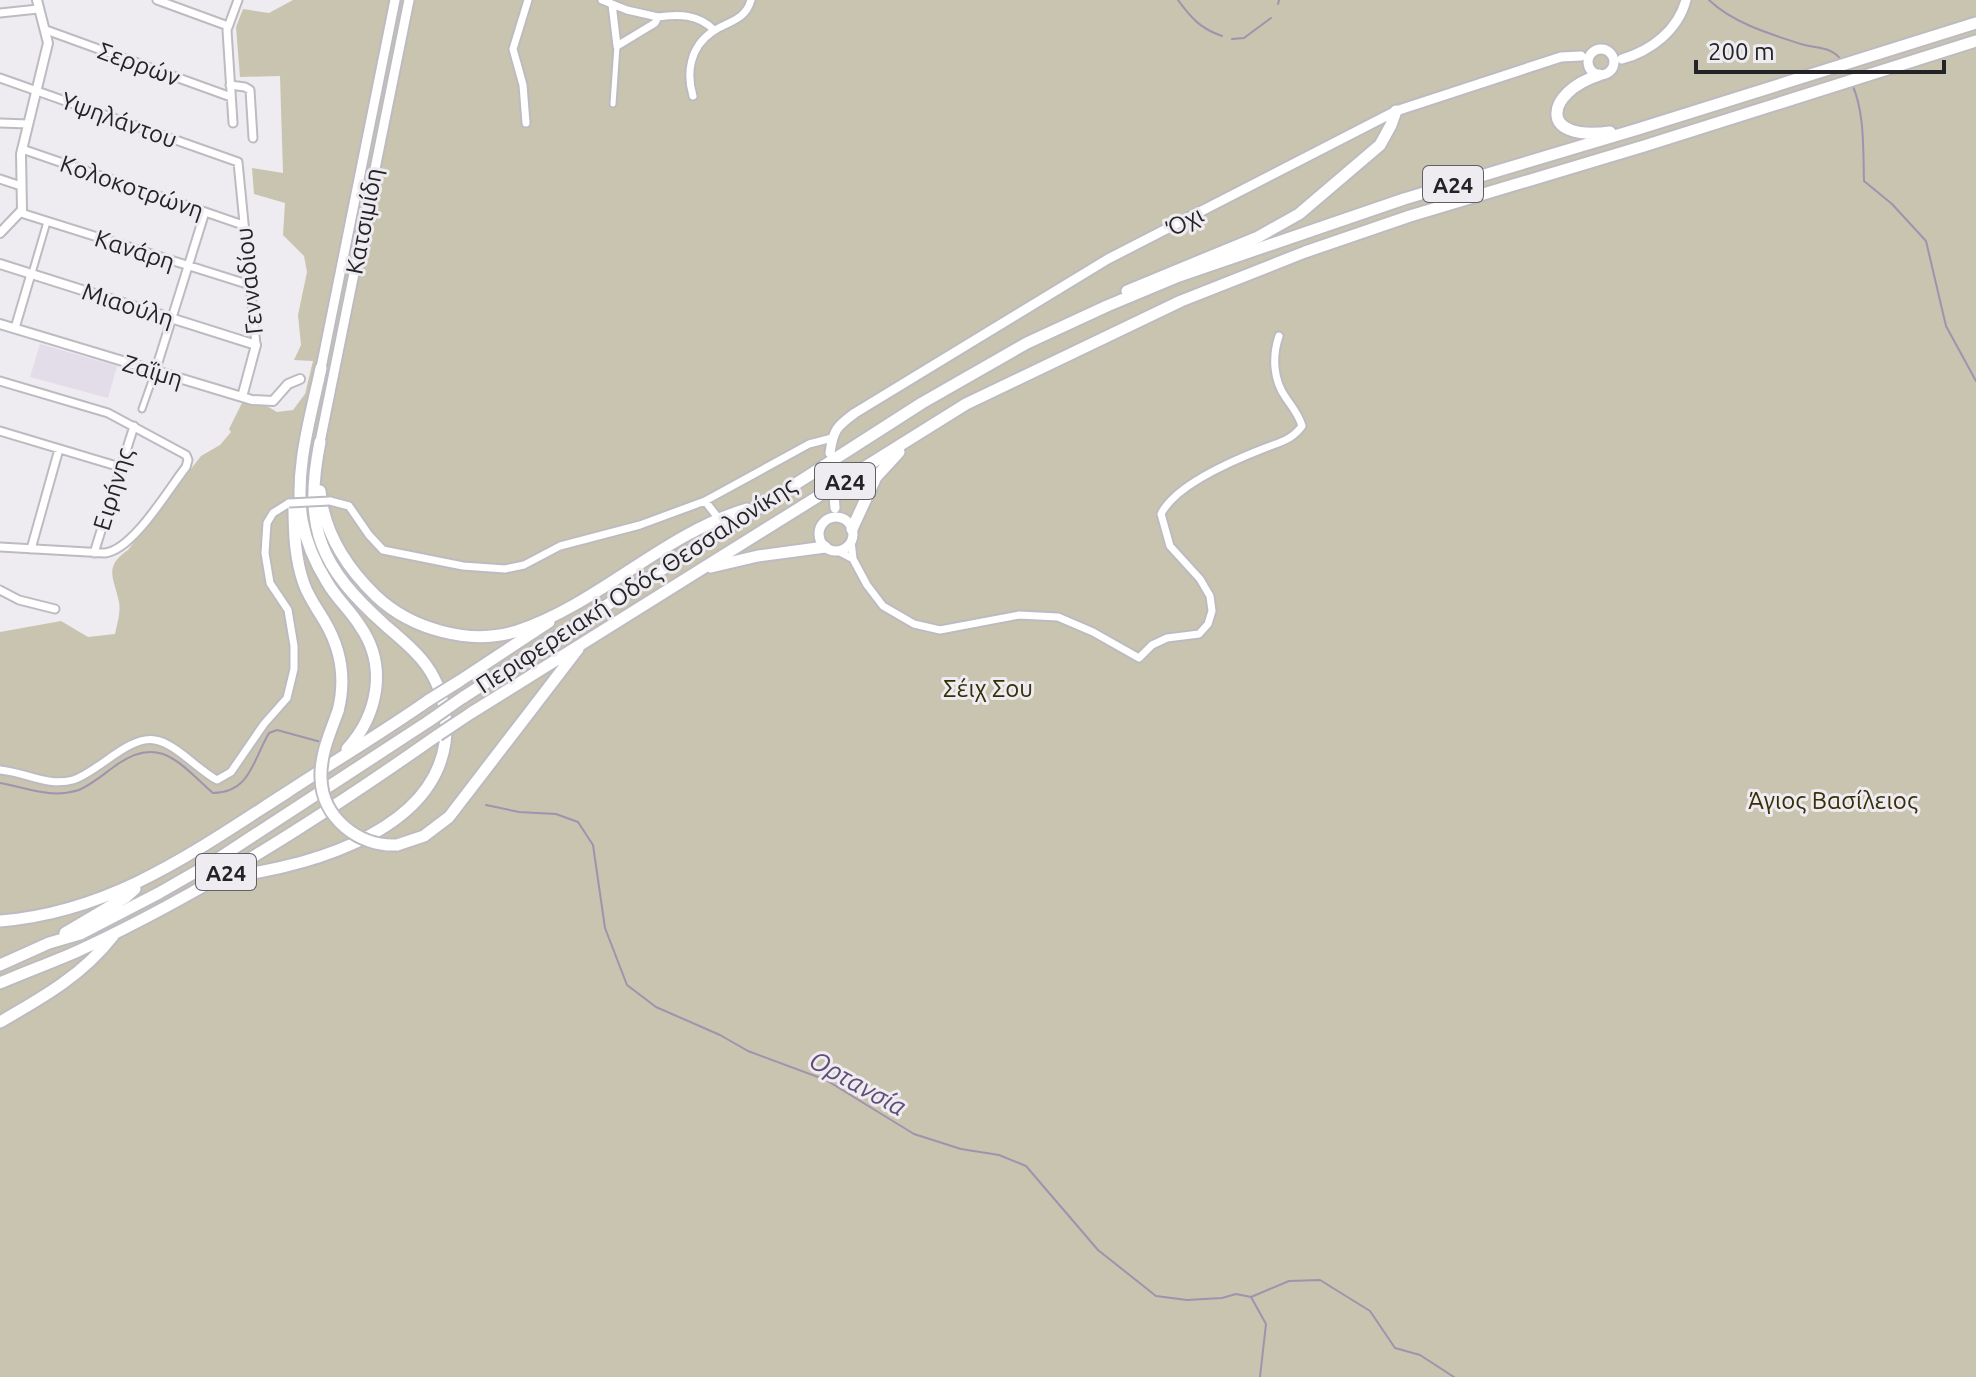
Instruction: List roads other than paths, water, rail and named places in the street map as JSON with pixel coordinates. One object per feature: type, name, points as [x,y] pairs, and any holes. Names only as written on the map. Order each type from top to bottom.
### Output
[{"type":"highway","name":"Περιφερειακή Οδός Θεσσαλονίκης","points":[[0,965],[49,943],[80,934],[213,862],[758,506],[922,403],[1027,343],[1179,276],[1404,199],[1976,23]]},
{"type":"highway","name":"Περιφερειακή Οδός Θεσσαλονίκης","points":[[0,983],[117,931],[214,878],[347,799],[471,713],[966,404],[1027,373],[1223,283],[1410,216],[1976,41]]},
{"type":"highway","points":[[1599,75],[1563,98],[1557,109],[1560,124],[1572,132],[1585,134],[1638,129]]},
{"type":"highway","points":[[1107,306],[1136,286],[1258,237],[1299,214],[1380,145],[1396,111]]},
{"type":"highway","points":[[321,368],[294,501],[296,550],[307,592],[341,659],[342,684],[338,711],[322,758],[322,788],[338,821],[356,836],[375,843],[397,845],[424,836],[449,817],[584,642]]},
{"type":"highway","points":[[320,442],[320,495],[329,529],[344,558],[361,580],[395,610],[443,632],[488,636],[517,631],[569,607]]},
{"type":"highway","points":[[214,878],[257,874],[284,867],[314,858],[383,828],[408,811],[426,791],[442,756],[445,718],[435,679],[416,653],[347,588],[333,569],[323,547],[315,521],[313,496],[320,442]]},
{"type":"highway","points":[[852,535],[864,498],[876,477],[907,442]]},
{"type":"highway","points":[[304,450],[301,506],[309,547],[328,584],[366,635],[377,671],[376,696],[367,721],[350,747],[335,761]]},
{"type":"highway","points":[[0,921],[65,910],[141,883],[211,841],[672,542],[719,519],[758,506]]},
{"type":"highway","points":[[703,568],[758,556],[825,547]]},
{"type":"highway","points":[[49,943],[126,897],[141,883]]},
{"type":"highway","points":[[0,1022],[70,980],[95,959],[117,931]]},
{"type":"main road","name":"Κατσιμίδη","points":[[321,368],[395,0]]},
{"type":"main road","name":"Κατσιμίδη","points":[[320,442],[409,0]]},
{"type":"main road","points":[[1622,59],[1605,49],[1592,51],[1584,59],[1591,71],[1599,75],[1607,73],[1622,59],[1639,54],[1666,33],[1681,18],[1686,0]]},
{"type":"main road","points":[[1612,54],[1613,67]]},
{"type":"main road","name":"Όχι","points":[[832,438],[838,425],[855,413],[1108,259],[1396,111],[1561,57],[1584,59]]},
{"type":"main road","points":[[830,453],[832,438]]},
{"type":"main road","points":[[834,493],[835,508],[852,535],[838,551],[825,547],[819,534],[835,508]]},
{"type":"main road","points":[[827,520],[843,519]]},
{"type":"street","points":[[157,0],[228,26]]},
{"type":"street","points":[[233,123],[228,26],[238,0]]},
{"type":"street","points":[[526,123],[523,85],[513,49],[528,0]]},
{"type":"street","points":[[602,0],[658,17],[688,16],[707,23],[714,30]]},
{"type":"street","points":[[693,96],[689,80],[691,60],[699,45],[714,30],[739,18],[751,0]]},
{"type":"street","points":[[612,4],[617,46],[613,104]]},
{"type":"street","points":[[0,13],[38,5],[48,45],[22,149],[21,213],[2,231],[0,243]]},
{"type":"street","points":[[617,46],[655,23],[658,17]]},
{"type":"street","name":"Σερρών","points":[[46,30],[231,97]]},
{"type":"street","name":"Υψηλάντου","points":[[0,78],[238,162]]},
{"type":"street","points":[[230,85],[250,90],[253,138]]},
{"type":"street","points":[[0,123],[28,124]]},
{"type":"street","name":"Κολοκοτρώνη","points":[[22,149],[243,225]]},
{"type":"street","name":"Γενναδίου","points":[[238,162],[256,345],[242,397]]},
{"type":"street","points":[[0,179],[21,186]]},
{"type":"street","points":[[142,409],[205,212]]},
{"type":"street","name":"Κανάρη","points":[[21,213],[250,285]]},
{"type":"street","points":[[15,328],[47,222]]},
{"type":"street","points":[[0,257],[4,266]]},
{"type":"street","name":"Μιαούλη","points":[[4,266],[256,345]]},
{"type":"street","name":"Ζαΐμη","points":[[0,324],[242,397],[273,401],[288,384],[300,379]]},
{"type":"street","points":[[852,535],[853,559],[867,585],[883,606],[914,624],[940,630],[1019,615],[1058,617],[1093,632],[1139,658],[1152,645],[1167,638],[1199,634],[1208,624],[1212,611],[1210,596],[1200,579],[1170,546],[1161,514],[1168,501],[1198,480],[1293,438],[1302,426],[1300,416],[1283,394],[1277,378],[1274,362],[1279,336]]},
{"type":"street","points":[[0,381],[104,412],[188,458],[186,467],[126,544],[115,552],[0,547]]},
{"type":"street","name":"Ειρήνης","points":[[94,553],[134,426]]},
{"type":"street","points":[[1,434],[120,467]]},
{"type":"street","points":[[0,770],[54,783],[74,780],[133,745],[154,739],[166,743],[217,780],[231,772],[264,724],[287,698],[294,669],[288,610],[270,583],[265,553],[267,523],[273,513],[289,503],[330,501],[349,506],[383,550],[486,569],[524,565],[560,546],[640,525],[705,501],[809,444],[832,438]]},
{"type":"street","points":[[31,549],[59,449]]},
{"type":"street","points":[[705,501],[719,519]]},
{"type":"street","points":[[838,551],[853,559]]},
{"type":"street","points":[[0,590],[19,600],[55,609]]},
{"type":"waterway","points":[[1178,0],[1197,22],[1222,36]]},
{"type":"waterway","points":[[1278,4],[1279,0]]},
{"type":"waterway","points":[[1709,0],[1752,27],[1828,50],[1841,60]]},
{"type":"waterway","points":[[1232,39],[1244,38],[1271,18]]},
{"type":"waterway","points":[[1852,84],[1861,119],[1864,181],[1892,204],[1926,241],[1946,326],[1976,381]]},
{"type":"waterway","name":"Ορτανσία","points":[[0,783],[39,792],[79,790],[130,756],[157,752],[179,763],[213,793],[225,792],[243,781],[249,773],[269,733],[277,730],[321,742]]},
{"type":"waterway","name":"Ορτανσία","points":[[486,805],[519,812],[556,814],[578,822],[593,845],[605,928],[627,985],[656,1007],[748,1051],[826,1080],[914,1134],[961,1149],[999,1155],[1026,1166],[1098,1250],[1156,1296],[1187,1300],[1236,1294],[1251,1297],[1266,1324],[1260,1377]]},
{"type":"waterway","name":"Ορτανσία","points":[[1251,1297],[1289,1281],[1320,1280],[1370,1311],[1395,1348],[1420,1355],[1454,1377]]},
{"type":"tunnel","points":[[831,456],[834,489]]},
{"type":"park label","name":"Σέιχ Σου","points":[[988,688]]},
{"type":"park label","name":"Άγιος Βασίλειος","points":[[1833,800]]}]
